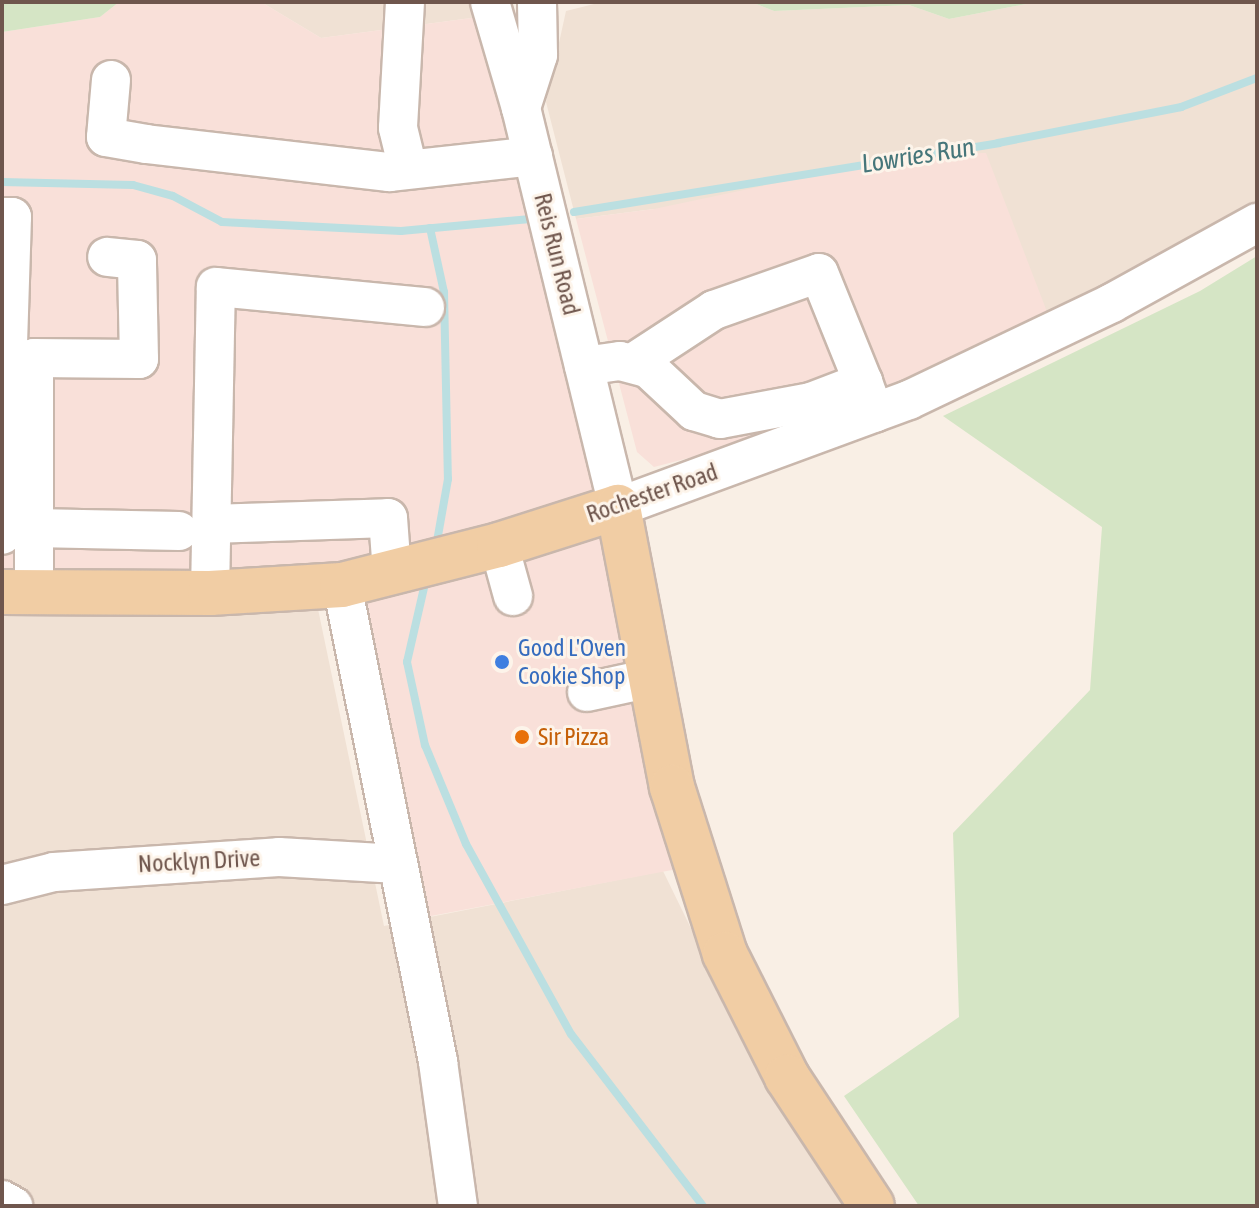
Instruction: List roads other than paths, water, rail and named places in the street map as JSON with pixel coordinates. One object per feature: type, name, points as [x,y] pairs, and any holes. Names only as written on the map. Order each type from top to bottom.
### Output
[{"type":"main road","name":"Rochester Road","points":[[18,592],[210,593],[342,585],[499,545],[618,507]]},
{"type":"main road","points":[[618,507],[681,826],[725,954],[787,1077],[872,1206]]},
{"type":"street","points":[[405,2],[398,128],[408,169]]},
{"type":"street","name":"Reis Run Road","points":[[490,2],[521,108],[618,507]]},
{"type":"street","points":[[521,108],[538,55],[537,2]]},
{"type":"street","points":[[111,80],[106,137],[374,170],[450,169],[533,156]]},
{"type":"street","points":[[2,217],[12,217],[6,372],[10,526],[18,592]]},
{"type":"street","name":"Rochester Road","points":[[618,507],[869,398],[998,361],[1257,223]]},
{"type":"street","points":[[10,526],[34,358],[139,359],[137,260],[107,257]]},
{"type":"street","points":[[584,366],[633,363],[714,310],[819,273],[869,398],[811,402],[720,419],[694,411],[664,380],[633,363]]},
{"type":"street","points":[[210,593],[195,528],[216,287],[425,307]]},
{"type":"street","points":[[10,526],[195,528],[388,518],[420,566]]},
{"type":"street","points":[[499,545],[513,596]]},
{"type":"street","points":[[342,585],[438,1062],[458,1206]]},
{"type":"street","points":[[587,692],[651,678]]},
{"type":"street","name":"Nocklyn Drive","points":[[2,885],[54,872],[264,858],[398,864]]},
{"type":"street","points":[[2,1200],[13,1206]]},
{"type":"waterway","name":"Lowries Run","points":[[574,212],[998,143],[1181,107],[1257,78]]},
{"type":"waterway","name":"Lowries Run","points":[[2,182],[133,185],[173,196],[222,222],[401,231],[530,219]]},
{"type":"waterway","points":[[430,228],[444,292],[448,479],[436,547]]},
{"type":"waterway","points":[[426,579],[407,662],[425,745],[466,844],[571,1034],[703,1206]]},
{"type":"place","name":"Good L'Oven Cookie Shop","points":[[502,662]]},
{"type":"place","name":"Sir Pizza","points":[[522,737]]}]
